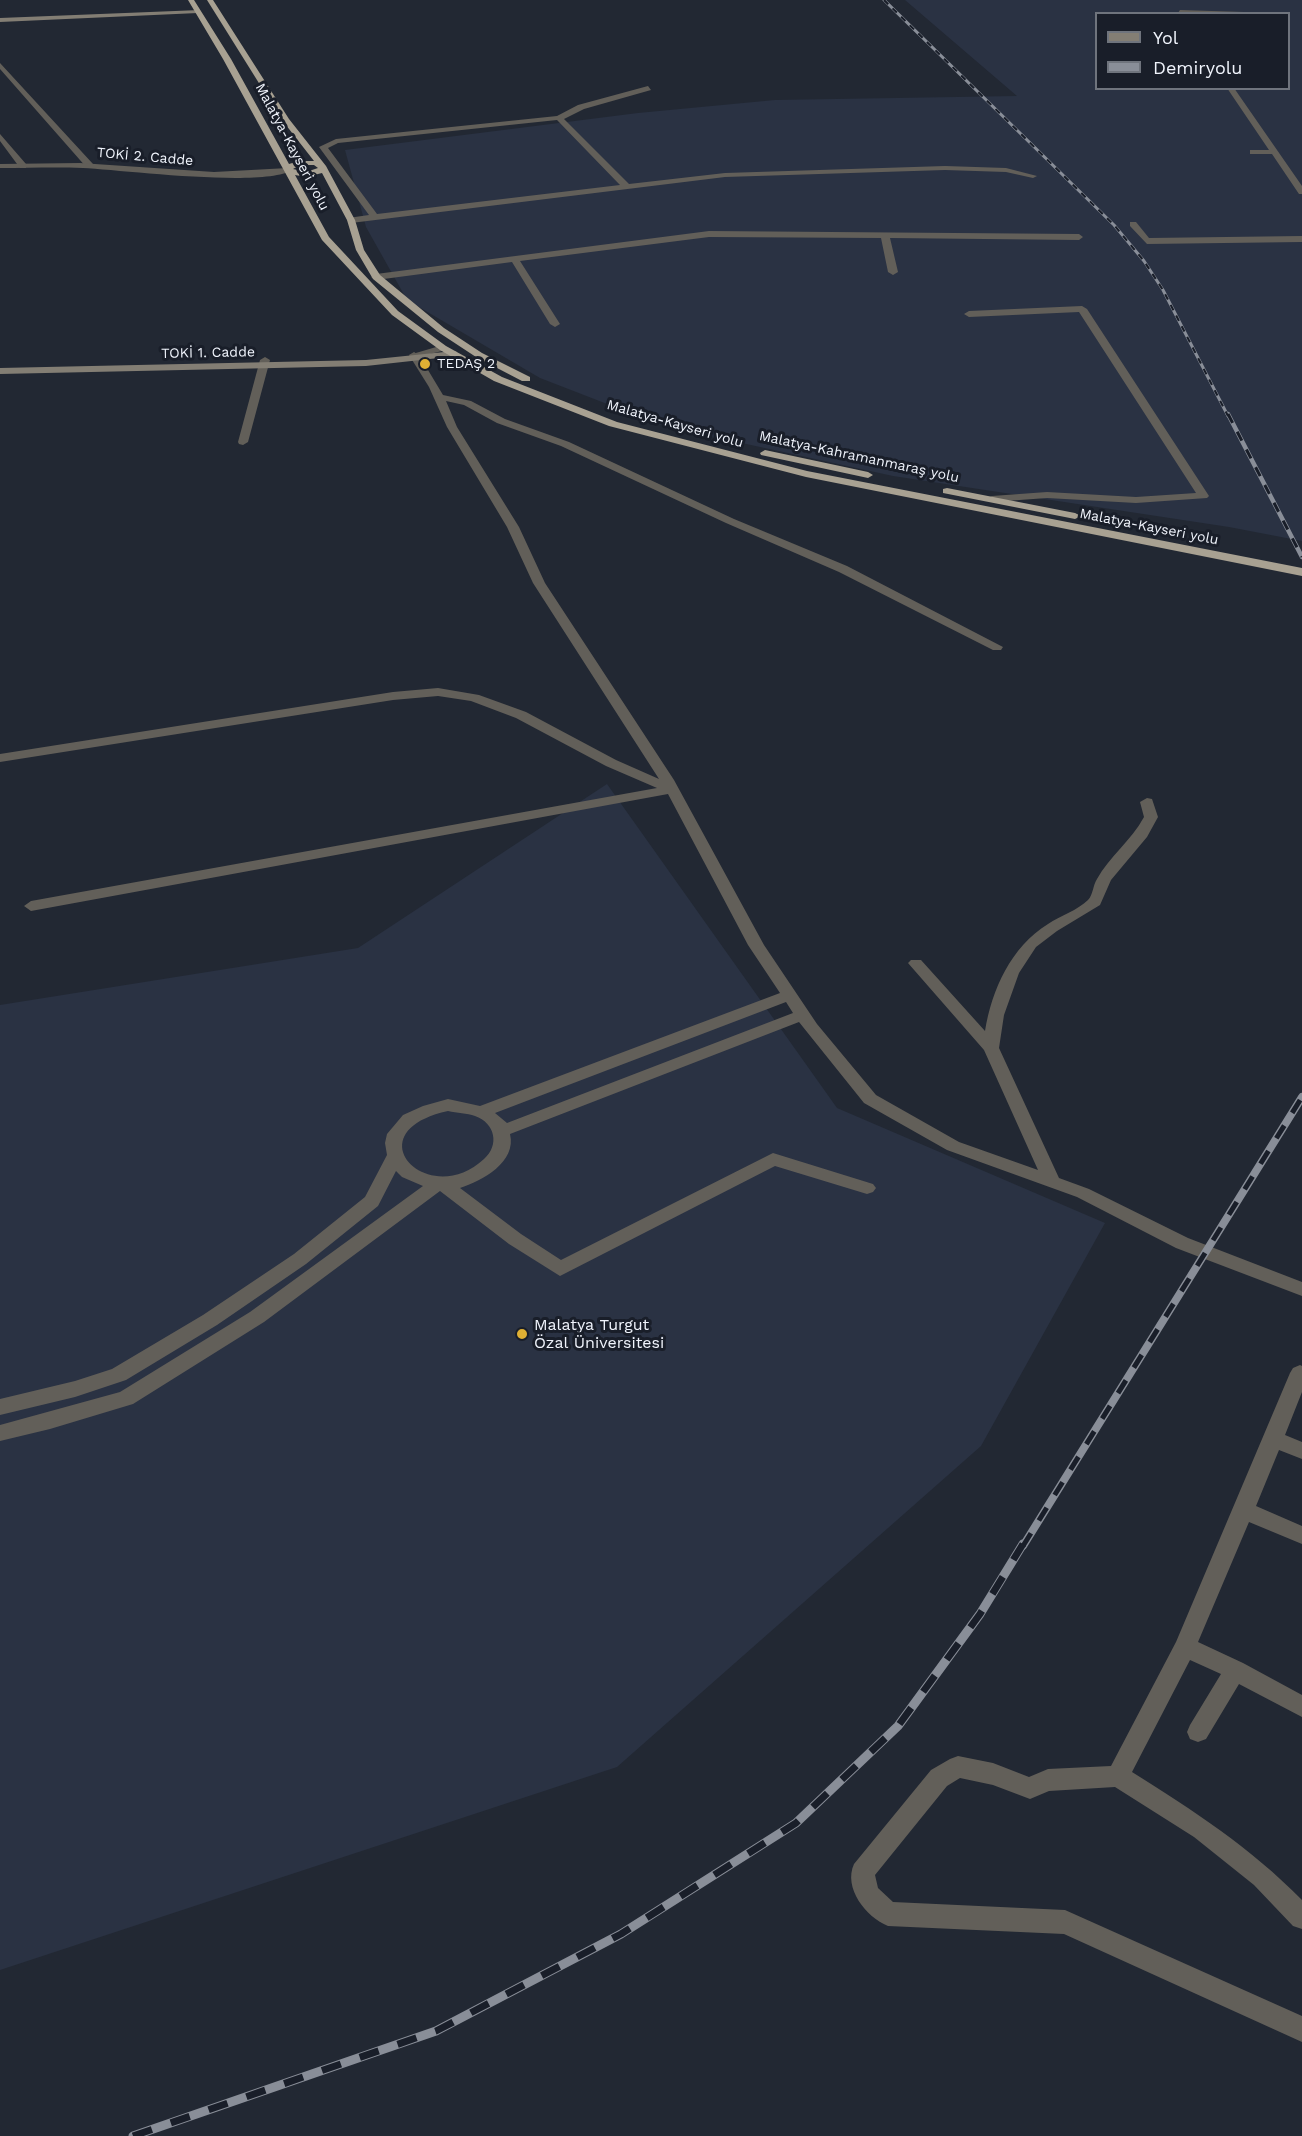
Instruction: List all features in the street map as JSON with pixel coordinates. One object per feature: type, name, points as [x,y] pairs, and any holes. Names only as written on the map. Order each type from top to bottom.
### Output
[{"type":"highway","name":"Malatya-Kayseri yolu","points":[[191,0],[313,218],[332,246],[395,313],[443,348],[498,379],[613,424],[698,448],[817,477],[1302,572]]},
{"type":"highway","name":"Malatya-Kahramanmaraş yolu","points":[[210,0],[286,120],[322,166],[351,220],[360,250],[376,277],[441,330],[479,355],[516,375],[625,417],[744,448],[1302,561]]},
{"type":"highway","points":[[288,170],[291,166],[299,164],[311,163],[322,166]]},
{"type":"main road","points":[[0,21],[198,11]]},
{"type":"main road","name":"TOKİ 1. Cadde","points":[[0,369],[454,354]]},
{"type":"street","points":[[1179,10],[1212,12]]},
{"type":"street","points":[[0,65],[90,166]]},
{"type":"street","points":[[375,217],[323,147],[336,141],[560,118],[581,107],[648,88]]},
{"type":"street","points":[[1231,90],[1302,192]]},
{"type":"street","points":[[560,118],[626,186]]},
{"type":"street","points":[[0,136],[23,166]]},
{"type":"street","points":[[1253,152],[1275,152]]},
{"type":"street","name":"TOKİ 2. Cadde","points":[[0,166],[90,166],[186,174],[253,176],[288,170]]},
{"type":"street","points":[[351,220],[725,175],[900,169],[1006,170],[1033,176]]},
{"type":"street","points":[[1133,224],[1147,241],[1302,239]]},
{"type":"street","points":[[376,277],[709,234],[1079,237]]},
{"type":"street","points":[[885,237],[893,272]]},
{"type":"street","points":[[514,259],[555,324]]},
{"type":"street","points":[[969,314],[1082,309],[1203,496],[1136,500],[1047,495],[992,499]]},
{"type":"street","points":[[443,348],[415,357],[439,397],[452,427],[513,527],[539,583],[672,789],[756,945],[803,1015],[870,1099],[953,1146],[1083,1193],[1182,1243],[1302,1288]]},
{"type":"street","points":[[243,442],[265,362]]},
{"type":"street","points":[[439,397],[467,403],[501,421],[565,444],[730,522],[843,569],[997,647]]},
{"type":"street","points":[[0,758],[393,696],[438,692],[474,698],[521,715],[611,763],[672,789]]},
{"type":"street","points":[[32,906],[672,789]]},
{"type":"street","points":[[991,1048],[996,1015],[1011,973],[1031,944],[1052,928],[1095,902],[1104,879],[1142,834],[1151,817],[1147,802]]},
{"type":"street","points":[[916,963],[991,1048],[1053,1184]]},
{"type":"street","points":[[482,1111],[789,995]]},
{"type":"street","points":[[502,1131],[803,1015]]},
{"type":"street","points":[[448,1105],[466,1106],[482,1111],[495,1120],[502,1131],[504,1143],[500,1156],[490,1167],[476,1176],[458,1181],[440,1182],[423,1179],[408,1172],[397,1162],[393,1149],[395,1137],[402,1125],[415,1115],[431,1108],[448,1105]]},
{"type":"street","points":[[0,1407],[75,1389],[119,1375],[210,1320],[300,1259],[372,1201],[395,1155]]},
{"type":"street","points":[[440,1182],[515,1239],[560,1269],[773,1159],[867,1188]]},
{"type":"street","points":[[0,1433],[50,1421],[126,1398],[257,1317],[440,1182]]},
{"type":"street","points":[[1118,1776],[1185,1647],[1300,1373],[1302,1374]]},
{"type":"street","points":[[1274,1439],[1302,1451]]},
{"type":"street","points":[[1244,1510],[1302,1535]]},
{"type":"street","points":[[1185,1647],[1235,1670],[1302,1707]]},
{"type":"street","points":[[1198,1732],[1235,1670]]},
{"type":"street","points":[[1302,1917],[1263,1877],[1202,1829],[1118,1776],[1048,1780],[1030,1788],[993,1774],[958,1767],[939,1778],[862,1872],[867,1894],[888,1914],[1065,1922],[1302,2028]]},
{"type":"shaded area","points":[[905,0],[1302,0],[1302,541],[1229,527],[893,476],[664,426],[540,378],[407,300],[366,227],[345,150],[638,113],[775,100],[1017,96]]},
{"type":"shaded area","name":"Malatya Turgut Özal Üniversitesi","points":[[607,784],[837,1108],[1105,1223],[981,1446],[617,1767],[0,1970],[0,1005],[358,948]]},
{"type":"railway","points":[[884,0],[1114,225],[1144,261],[1163,290],[1228,416]]},
{"type":"railway","points":[[1228,414],[1302,557]]},
{"type":"railway","points":[[1023,1546],[1302,1097]]},
{"type":"railway","points":[[133,2136],[436,2031],[621,1934],[796,1823],[898,1726],[980,1614],[1023,1544]]},
{"type":"place","name":"TEDAŞ 2","points":[[425,364]]},
{"type":"place","name":"Malatya Turgut Özal Üniversitesi","points":[[522,1334]]}]
